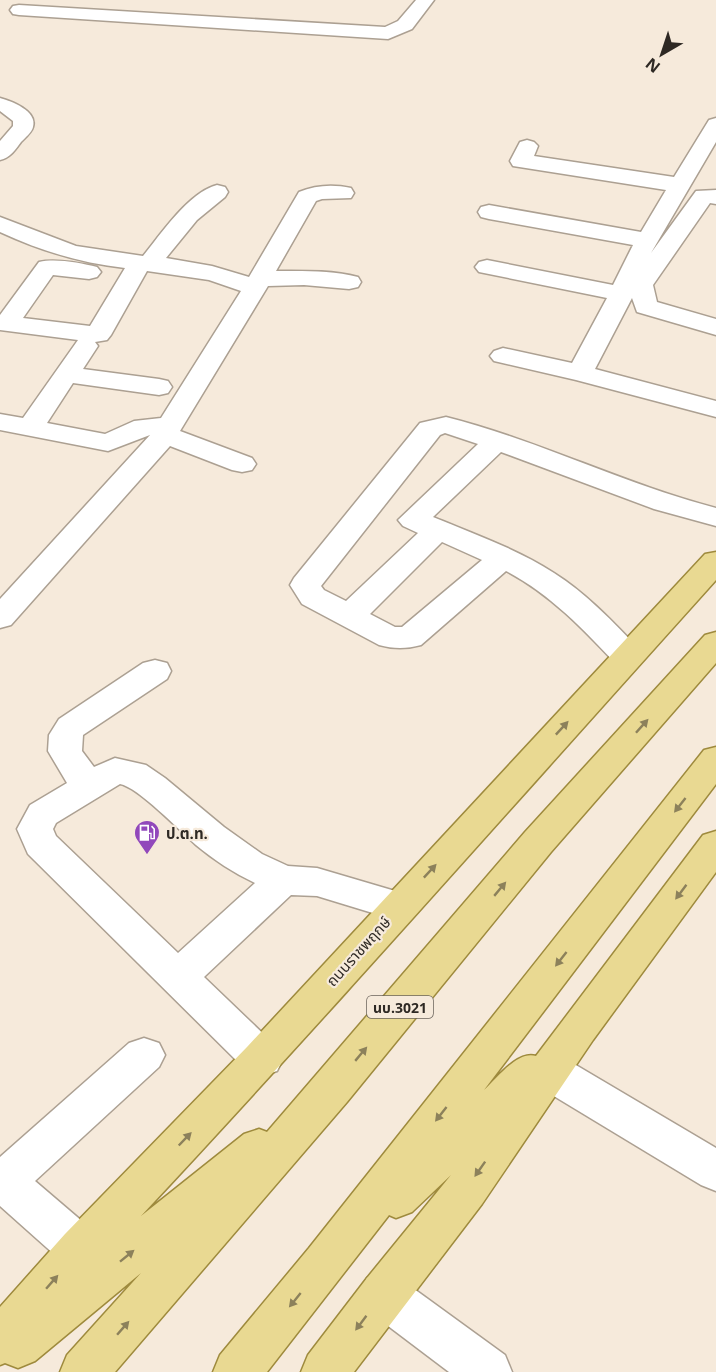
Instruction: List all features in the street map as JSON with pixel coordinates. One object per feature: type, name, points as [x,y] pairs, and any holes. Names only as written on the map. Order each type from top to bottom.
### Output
[{"type":"main road","name":"ถนนราชพฤกษ์","points":[[0,1342],[81,1249],[262,1059],[399,906],[716,561]]},
{"type":"main road","name":"นบ.3021","points":[[84,1372],[332,1089],[538,842],[716,643]]},
{"type":"main road","points":[[237,1372],[325,1263],[716,759]]},
{"type":"main road","points":[[325,1372],[383,1294],[466,1190],[579,1028],[716,845]]},
{"type":"main road","points":[[325,1263],[579,1028]]},
{"type":"main road","points":[[0,1359],[332,1089]]},
{"type":"street","points":[[70,0],[112,2],[135,0]]},
{"type":"street","points":[[374,51],[380,40],[388,33],[405,25],[425,0]]},
{"type":"street","points":[[16,11],[239,15],[388,33]]},
{"type":"street","points":[[0,104],[10,108],[23,119],[23,127],[0,154]]},
{"type":"street","points":[[580,373],[647,240],[716,124]]},
{"type":"street","points":[[527,146],[521,161],[681,183],[716,182]]},
{"type":"street","points":[[217,192],[189,215],[140,268],[98,335],[6,324],[47,267],[140,268],[218,273],[258,283],[349,282]]},
{"type":"street","points":[[0,618],[136,471],[167,430],[308,197],[319,192],[343,193]]},
{"type":"street","points":[[716,196],[704,196],[641,285],[645,307],[716,327]]},
{"type":"street","points":[[489,212],[647,240]]},
{"type":"street","points":[[0,224],[54,247],[140,268]]},
{"type":"street","points":[[487,267],[621,294]]},
{"type":"street","points":[[30,428],[85,346]]},
{"type":"street","points":[[503,356],[580,373],[716,409]]},
{"type":"street","points":[[65,374],[159,387]]},
{"type":"street","points":[[0,422],[108,442],[144,427],[167,430],[242,464]]},
{"type":"street","points":[[503,558],[410,638],[390,638],[314,597],[305,585],[430,429],[446,425],[497,441],[664,503],[716,517]]},
{"type":"street","points":[[349,616],[497,441]]},
{"type":"street","points":[[372,500],[503,558],[557,589],[595,622],[628,657]]},
{"type":"street","points":[[89,786],[62,748],[63,737],[71,727],[155,671]]},
{"type":"street","points":[[262,1059],[41,844],[35,829],[43,814],[115,771],[134,774],[153,787],[211,837],[249,864],[283,880],[317,882],[399,906]]},
{"type":"street","points":[[178,977],[283,880]]},
{"type":"street","points":[[81,1249],[42,1217],[2,1179],[144,1055]]},
{"type":"street","points":[[549,1071],[716,1171]]},
{"type":"street","points":[[383,1294],[488,1372]]},
{"type":"place","name":"ป.ต.ท.","points":[[147,856]]}]
